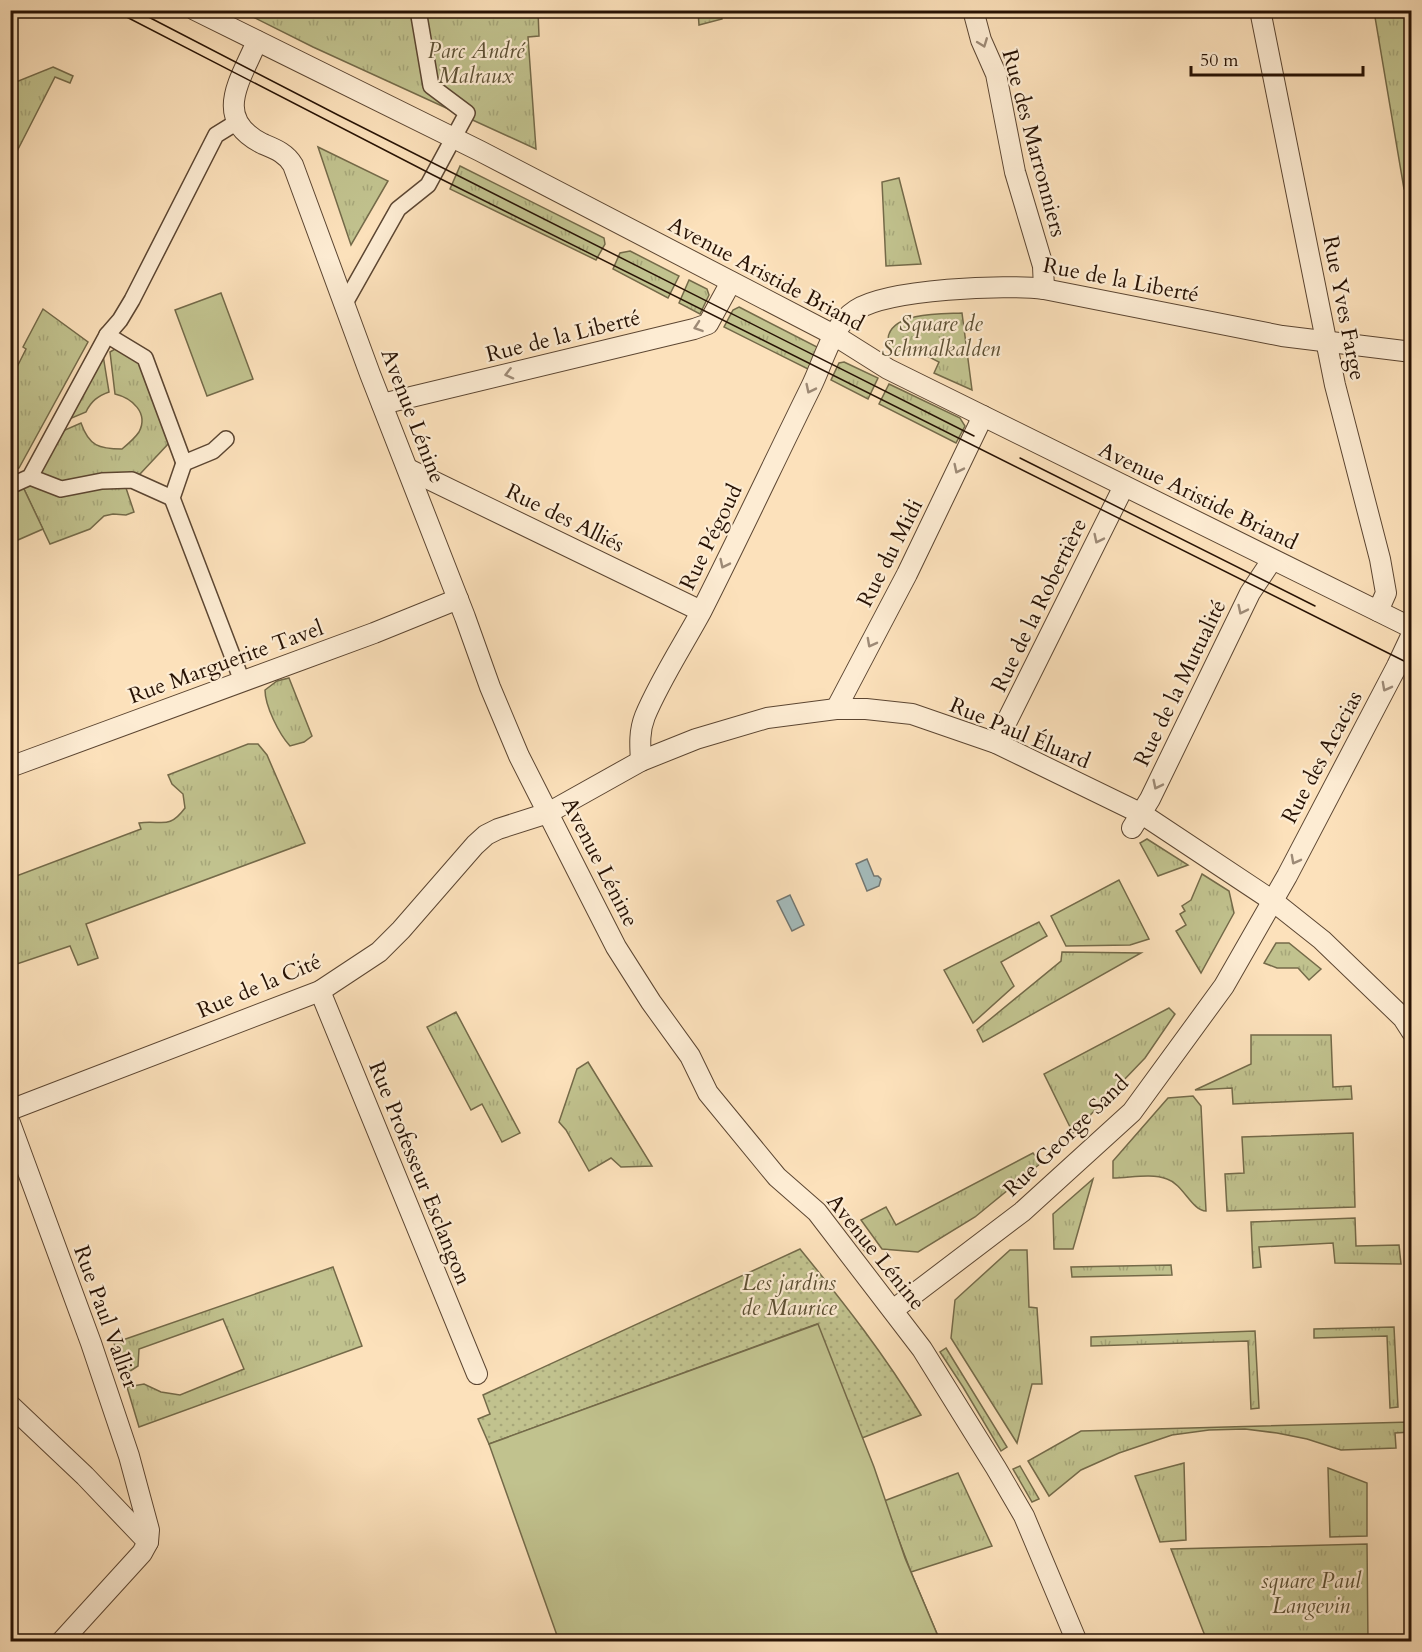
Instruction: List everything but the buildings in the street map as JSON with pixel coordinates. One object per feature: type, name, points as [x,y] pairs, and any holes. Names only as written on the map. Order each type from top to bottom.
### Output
[{"type":"street","name":"Avenue Aristide Briand","points":[[195,10],[358,89],[834,335],[888,369],[1412,628]]},
{"type":"street","points":[[345,303],[398,209],[428,185],[467,113],[431,86],[418,10]]},
{"type":"street","name":"Rue des Marronniers","points":[[972,10],[981,40],[996,74],[1015,172],[1043,266],[1044,289]]},
{"type":"street","name":"Rue Yves Farge","points":[[1260,10],[1335,385],[1380,559],[1386,594],[1378,611]]},
{"type":"street","points":[[10,486],[30,477],[107,335],[120,320],[132,300],[216,135],[237,122],[234,110],[235,93],[258,41]]},
{"type":"street","name":"Avenue Lénine","points":[[237,122],[249,136],[290,159],[490,687],[519,756],[616,947],[651,1002],[690,1056],[708,1093],[777,1178],[817,1212],[928,1359],[1024,1516],[1077,1641]]},
{"type":"street","name":"Rue de la Liberté","points":[[382,404],[694,329],[708,324],[731,282]]},
{"type":"street","name":"Rue de la Liberté","points":[[834,335],[844,320],[857,309],[883,298],[1014,286],[1044,289],[1282,336],[1412,352]]},
{"type":"street","points":[[107,335],[145,358],[184,463],[172,498],[242,681]]},
{"type":"street","name":"Rue Pégoud","points":[[641,761],[639,736],[645,717],[701,611],[816,378],[834,335]]},
{"type":"street","name":"Rue du Midi","points":[[836,709],[908,574],[983,416]]},
{"type":"street","points":[[184,463],[213,451],[226,440]]},
{"type":"street","name":"Rue des Alliés","points":[[408,468],[701,611]]},
{"type":"street","points":[[30,477],[61,489],[102,481],[132,480],[172,498]]},
{"type":"street","name":"Rue de la Robertière","points":[[996,743],[1124,486]]},
{"type":"street","name":"Rue de la Mutualité","points":[[1137,821],[1250,594],[1272,560]]},
{"type":"street","name":"Rue Marguerite Tavel","points":[[10,767],[374,633],[458,599]]},
{"type":"street","name":"Rue des Acacias","points":[[1273,901],[1412,634]]},
{"type":"street","name":"Rue Paul Éluard","points":[[548,813],[641,761],[696,740],[767,718],[836,709],[866,708],[912,714],[996,743],[1137,821],[1273,901],[1322,940],[1407,1025]]},
{"type":"street","name":"Rue de la Cité","points":[[10,1110],[320,991],[379,952],[486,835],[548,813]]},
{"type":"street","name":"Rue George Sand","points":[[893,1310],[1022,1212],[1132,1112],[1224,986],[1273,901]]},
{"type":"street","name":"Rue Professeur Esclangon","points":[[320,991],[477,1374]]},
{"type":"street","points":[[1407,1025],[1412,1001]]},
{"type":"street","name":"Rue Paul Vallier","points":[[10,1123],[129,1456],[148,1536]]},
{"type":"street","points":[[10,1405],[148,1536],[134,1563],[61,1641]]},
{"type":"green space","name":"Parc André Malraux","points":[[241,11],[538,11],[539,36],[528,37],[536,149],[313,47]]},
{"type":"green space","points":[[698,11],[721,11],[722,19],[699,25]]},
{"type":"green space","points":[[1374,11],[1411,11],[1411,203],[1410,192],[1404,189]]},
{"type":"green space","points":[[53,67],[73,76],[70,83],[55,77],[11,163],[11,84]]},
{"type":"green space","points":[[318,147],[388,181],[351,245]]},
{"type":"green space","points":[[460,166],[604,238],[605,244],[596,260],[450,189]]},
{"type":"green space","points":[[899,178],[921,264],[886,266],[882,182]]},
{"type":"green space","points":[[630,251],[679,276],[668,298],[613,269],[620,253]]},
{"type":"green space","points":[[689,280],[707,289],[709,295],[700,314],[679,303]]},
{"type":"green space","points":[[221,293],[253,379],[207,396],[175,310]]},
{"type":"green space","points":[[739,307],[817,347],[819,353],[810,370],[724,327],[733,310]]},
{"type":"green space","points":[[43,309],[88,342],[19,468],[11,472],[11,372],[12,368],[16,369],[26,349],[23,347]]},
{"type":"green space","name":"Square de Schmalkalden","points":[[962,313],[972,390],[934,373],[939,362],[908,346],[902,355],[890,348],[889,334],[901,322],[932,314]]},
{"type":"green space","points":[[115,349],[141,360],[169,443],[140,474],[55,483],[41,474],[42,465],[58,433],[81,423],[88,437],[96,445],[122,449],[139,432],[142,419],[137,407],[127,399],[115,394],[110,352]]},
{"type":"green space","points":[[103,355],[109,392],[95,399],[86,412],[67,420]]},
{"type":"green space","points":[[844,362],[878,378],[868,399],[831,380],[839,363]]},
{"type":"green space","points":[[889,384],[960,418],[965,426],[956,443],[879,404]]},
{"type":"green space","points":[[34,483],[125,485],[134,512],[126,515],[104,516],[90,529],[50,544],[23,487]]},
{"type":"green space","points":[[23,487],[43,529],[11,543],[10,493]]},
{"type":"green space","points":[[289,678],[312,736],[304,742],[290,746],[273,720],[265,690],[277,681]]},
{"type":"green space","points":[[248,744],[258,744],[267,755],[305,843],[86,924],[98,958],[78,965],[70,946],[11,966],[11,878],[141,829],[139,823],[169,822],[185,808],[183,794],[172,784],[168,775]]},
{"type":"green space","points":[[1147,839],[1188,865],[1158,876],[1140,843]]},
{"type":"green space","points":[[1202,874],[1229,891],[1234,913],[1201,973],[1176,931],[1186,925],[1180,914],[1185,911],[1182,906],[1191,900]]},
{"type":"green space","points":[[1119,880],[1149,939],[1130,945],[1066,946],[1051,916]]},
{"type":"green space","points":[[1039,922],[1047,936],[1001,962],[1014,986],[973,1023],[944,970]]},
{"type":"green space","points":[[1276,943],[1289,943],[1321,969],[1309,980],[1298,968],[1277,968],[1264,963]]},
{"type":"green space","points":[[1062,952],[1141,953],[983,1042],[977,1030],[1061,961]]},
{"type":"green space","points":[[1169,1008],[1175,1014],[1145,1058],[1073,1133],[1044,1074]]},
{"type":"green space","points":[[456,1012],[520,1133],[502,1142],[482,1104],[471,1110],[427,1027]]},
{"type":"green space","points":[[1251,1035],[1331,1035],[1333,1087],[1351,1086],[1352,1099],[1233,1104],[1232,1088],[1195,1090],[1251,1064]]},
{"type":"green space","points":[[588,1062],[652,1166],[621,1167],[611,1158],[589,1171],[559,1122],[577,1069]]},
{"type":"green space","points":[[1193,1096],[1201,1106],[1206,1211],[1196,1207],[1178,1186],[1167,1179],[1147,1176],[1113,1178],[1113,1161],[1168,1098]]},
{"type":"green space","points":[[1353,1133],[1355,1207],[1227,1211],[1225,1174],[1244,1173],[1242,1137]]},
{"type":"green space","points":[[1033,1153],[1041,1163],[975,1217],[918,1252],[882,1249],[861,1220],[886,1207],[896,1225]]},
{"type":"green space","points":[[1093,1179],[1073,1249],[1054,1249],[1053,1214]]},
{"type":"green space","points":[[1355,1218],[1356,1246],[1399,1245],[1401,1264],[1335,1263],[1333,1243],[1259,1247],[1261,1267],[1253,1268],[1251,1222]]},
{"type":"green space","points":[[855,1224],[875,1250],[868,1255],[848,1230]]},
{"type":"green space","name":"Les jardins de Maurice","points":[[800,1249],[864,1330],[921,1415],[862,1438],[817,1324],[489,1444],[478,1419],[490,1414],[483,1395]]},
{"type":"green space","points":[[1010,1250],[1027,1250],[1029,1307],[1037,1308],[1042,1384],[1032,1384],[1017,1443],[951,1338],[955,1300]]},
{"type":"green space","points":[[1171,1265],[1172,1275],[1072,1277],[1071,1267]]},
{"type":"green space","points":[[333,1267],[362,1346],[139,1427],[127,1387],[144,1384],[161,1392],[180,1395],[244,1369],[223,1319],[139,1349],[138,1366],[124,1375],[114,1343]]},
{"type":"green space","points":[[818,1324],[874,1467],[905,1558],[940,1641],[559,1641],[489,1444]]},
{"type":"green space","points":[[1394,1327],[1398,1407],[1390,1408],[1387,1336],[1314,1338],[1314,1329]]},
{"type":"green space","points":[[1255,1331],[1259,1408],[1251,1409],[1248,1341],[1091,1346],[1091,1337]]},
{"type":"green space","points":[[946,1348],[1007,1447],[1001,1451],[940,1352]]},
{"type":"green space","points":[[1411,1422],[1411,1432],[1395,1433],[1396,1448],[1341,1450],[1307,1439],[1245,1429],[1209,1430],[1172,1435],[1119,1453],[1081,1470],[1049,1496],[1028,1461],[1081,1431]]},
{"type":"green space","points":[[1184,1463],[1186,1540],[1160,1542],[1135,1476]]},
{"type":"green space","points":[[1020,1466],[1039,1499],[1032,1502],[1013,1469]]},
{"type":"green space","points":[[1328,1468],[1367,1483],[1367,1536],[1330,1537]]},
{"type":"green space","points":[[958,1473],[992,1546],[911,1572],[884,1501]]},
{"type":"green space","name":"square Paul Langevin","points":[[1367,1544],[1368,1642],[1207,1641],[1171,1549]]},
{"type":"green space","points":[[1411,1560],[1411,1642],[1407,1573]]},
{"type":"green space","points":[[911,1572],[940,1641],[880,1642]]},
{"type":"water","points":[[867,859],[874,876],[881,879],[879,886],[867,891],[856,864]]},
{"type":"water","points":[[790,895],[804,925],[792,931],[777,901]]},
{"type":"tram line","points":[[113,10],[433,175],[1412,665]]},
{"type":"tram line","points":[[135,10],[974,436]]},
{"type":"tram line","points":[[1020,458],[1315,606]]}]
